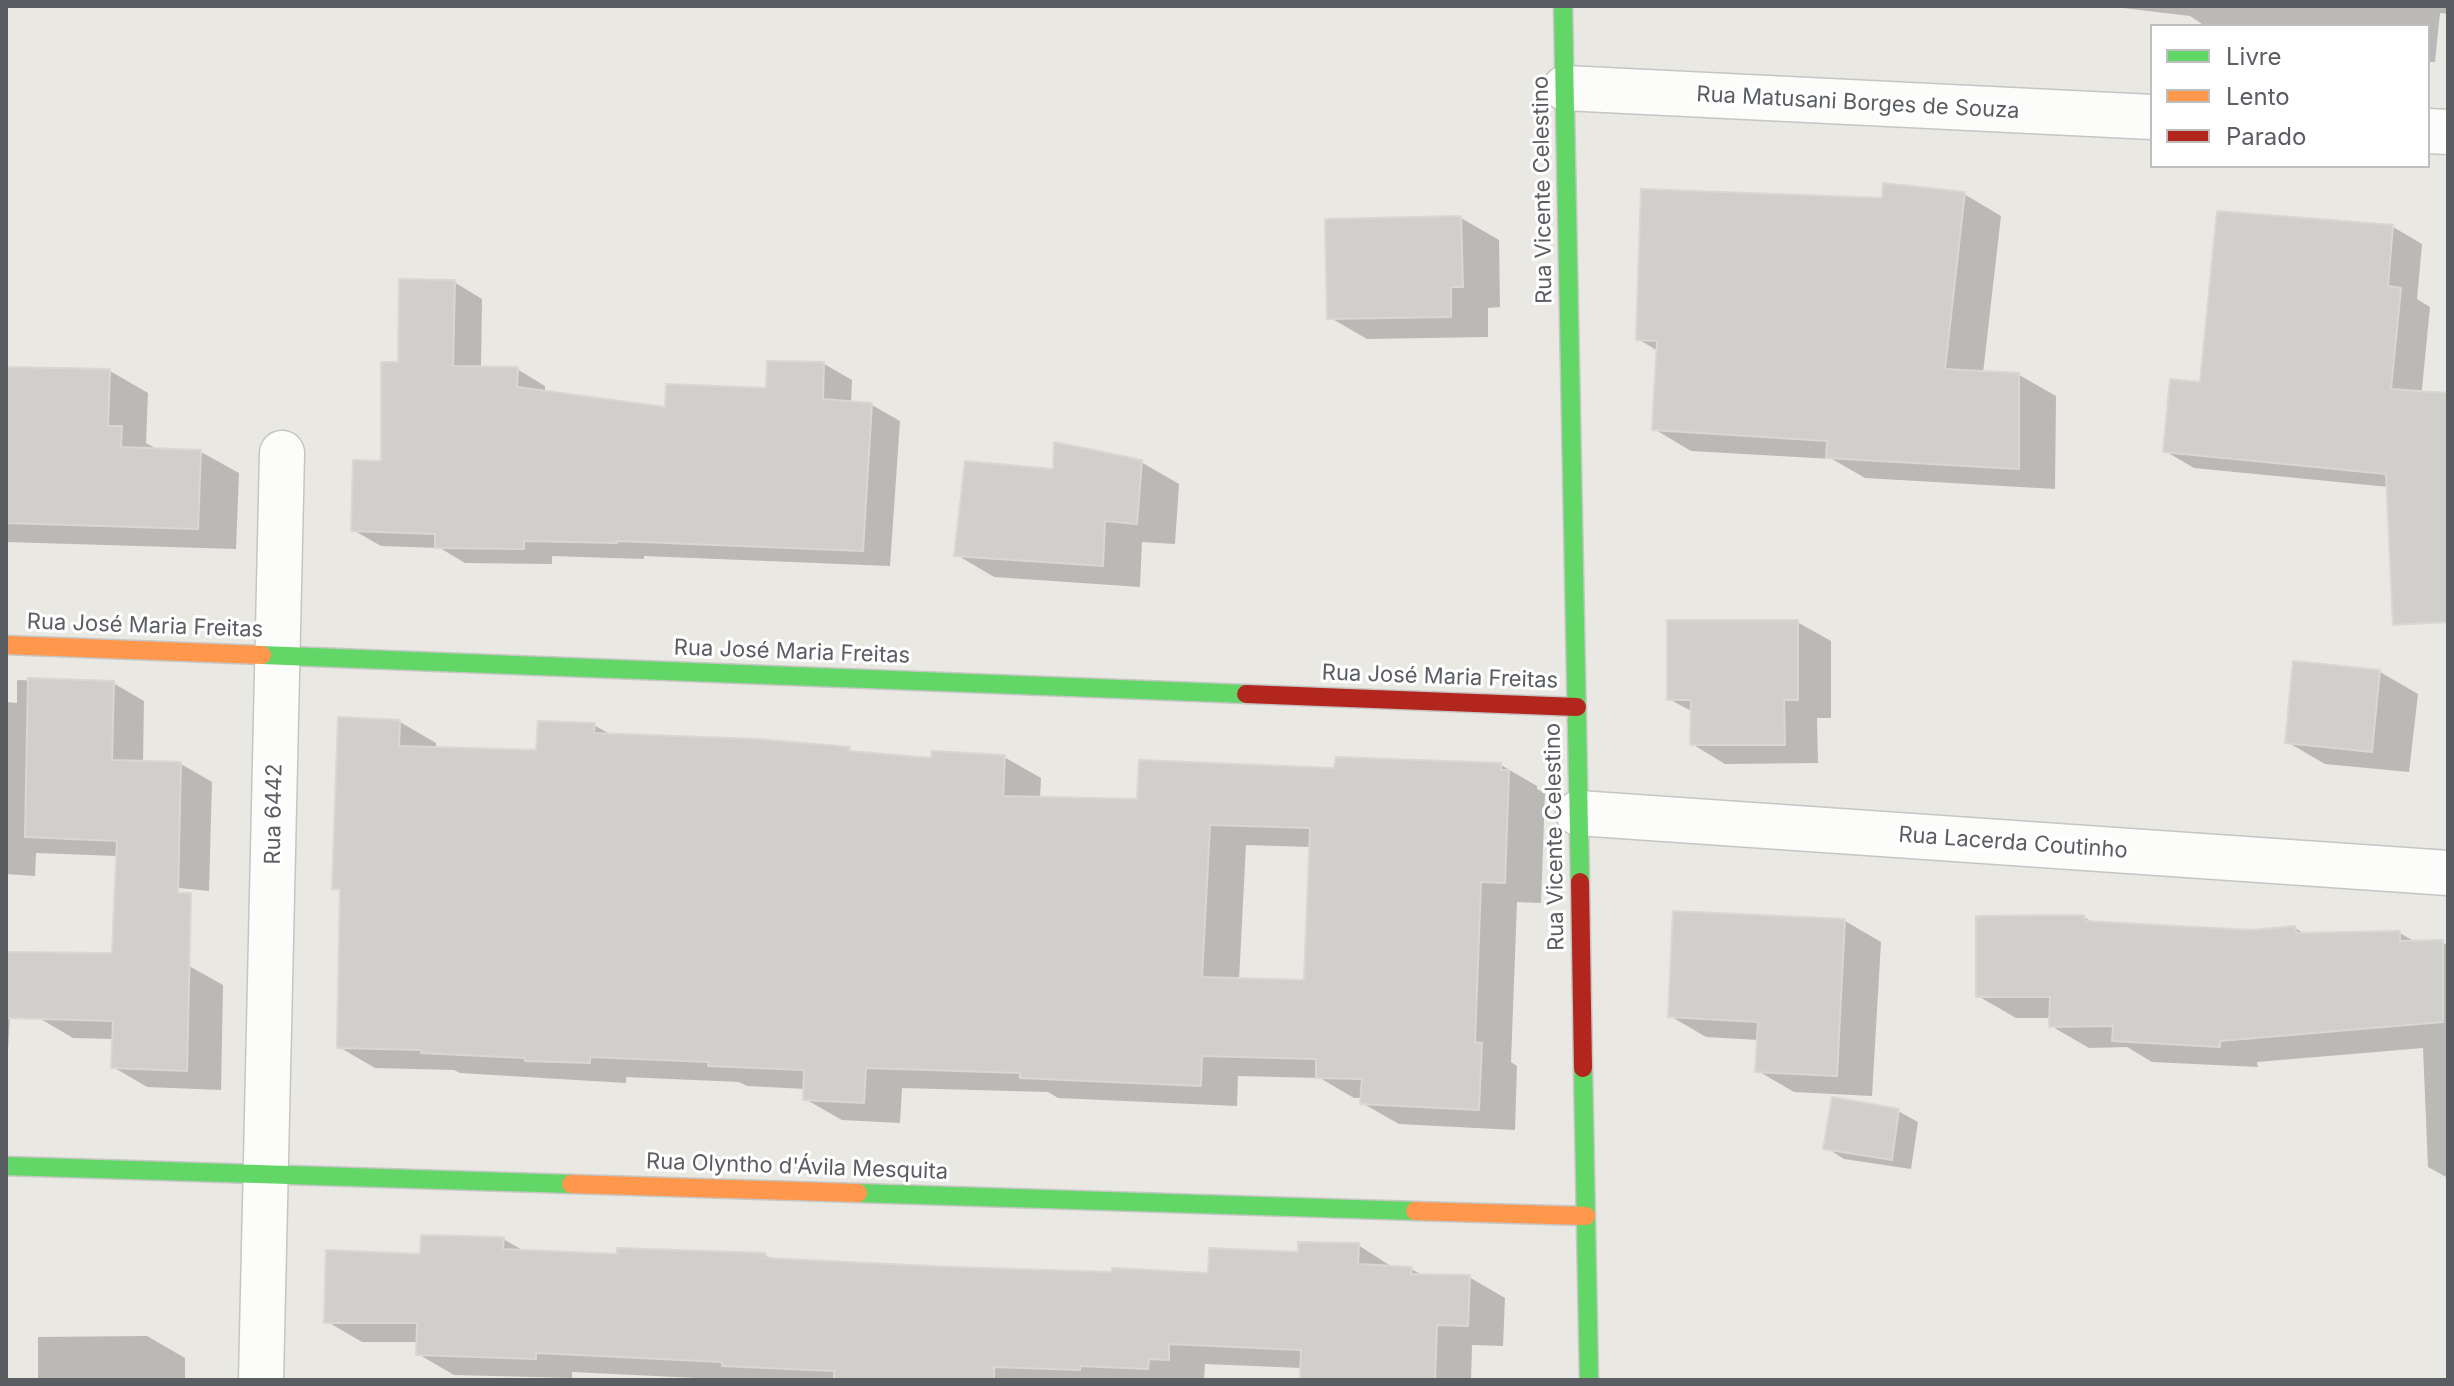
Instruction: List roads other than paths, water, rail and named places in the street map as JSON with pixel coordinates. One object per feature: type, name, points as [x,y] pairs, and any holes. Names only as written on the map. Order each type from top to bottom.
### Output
[{"type":"street","name":"Rua Vicente Celestino","points":[[1563,6],[1589,1380]]},
{"type":"street","name":"Rua Matusani Borges de Souza","points":[[1565,88],[2150,117]]},
{"type":"street","name":"Rua 6442","points":[[261,1380],[282,453]]},
{"type":"street","name":"Rua José Maria Freitas","points":[[6,645],[1577,707]]},
{"type":"street","name":"Rua Lacerda Coutinho","points":[[1578,813],[2448,873]]},
{"type":"street","name":"Rua Olyntho d'Ávila Mesquita","points":[[6,1166],[1586,1216]]}]
